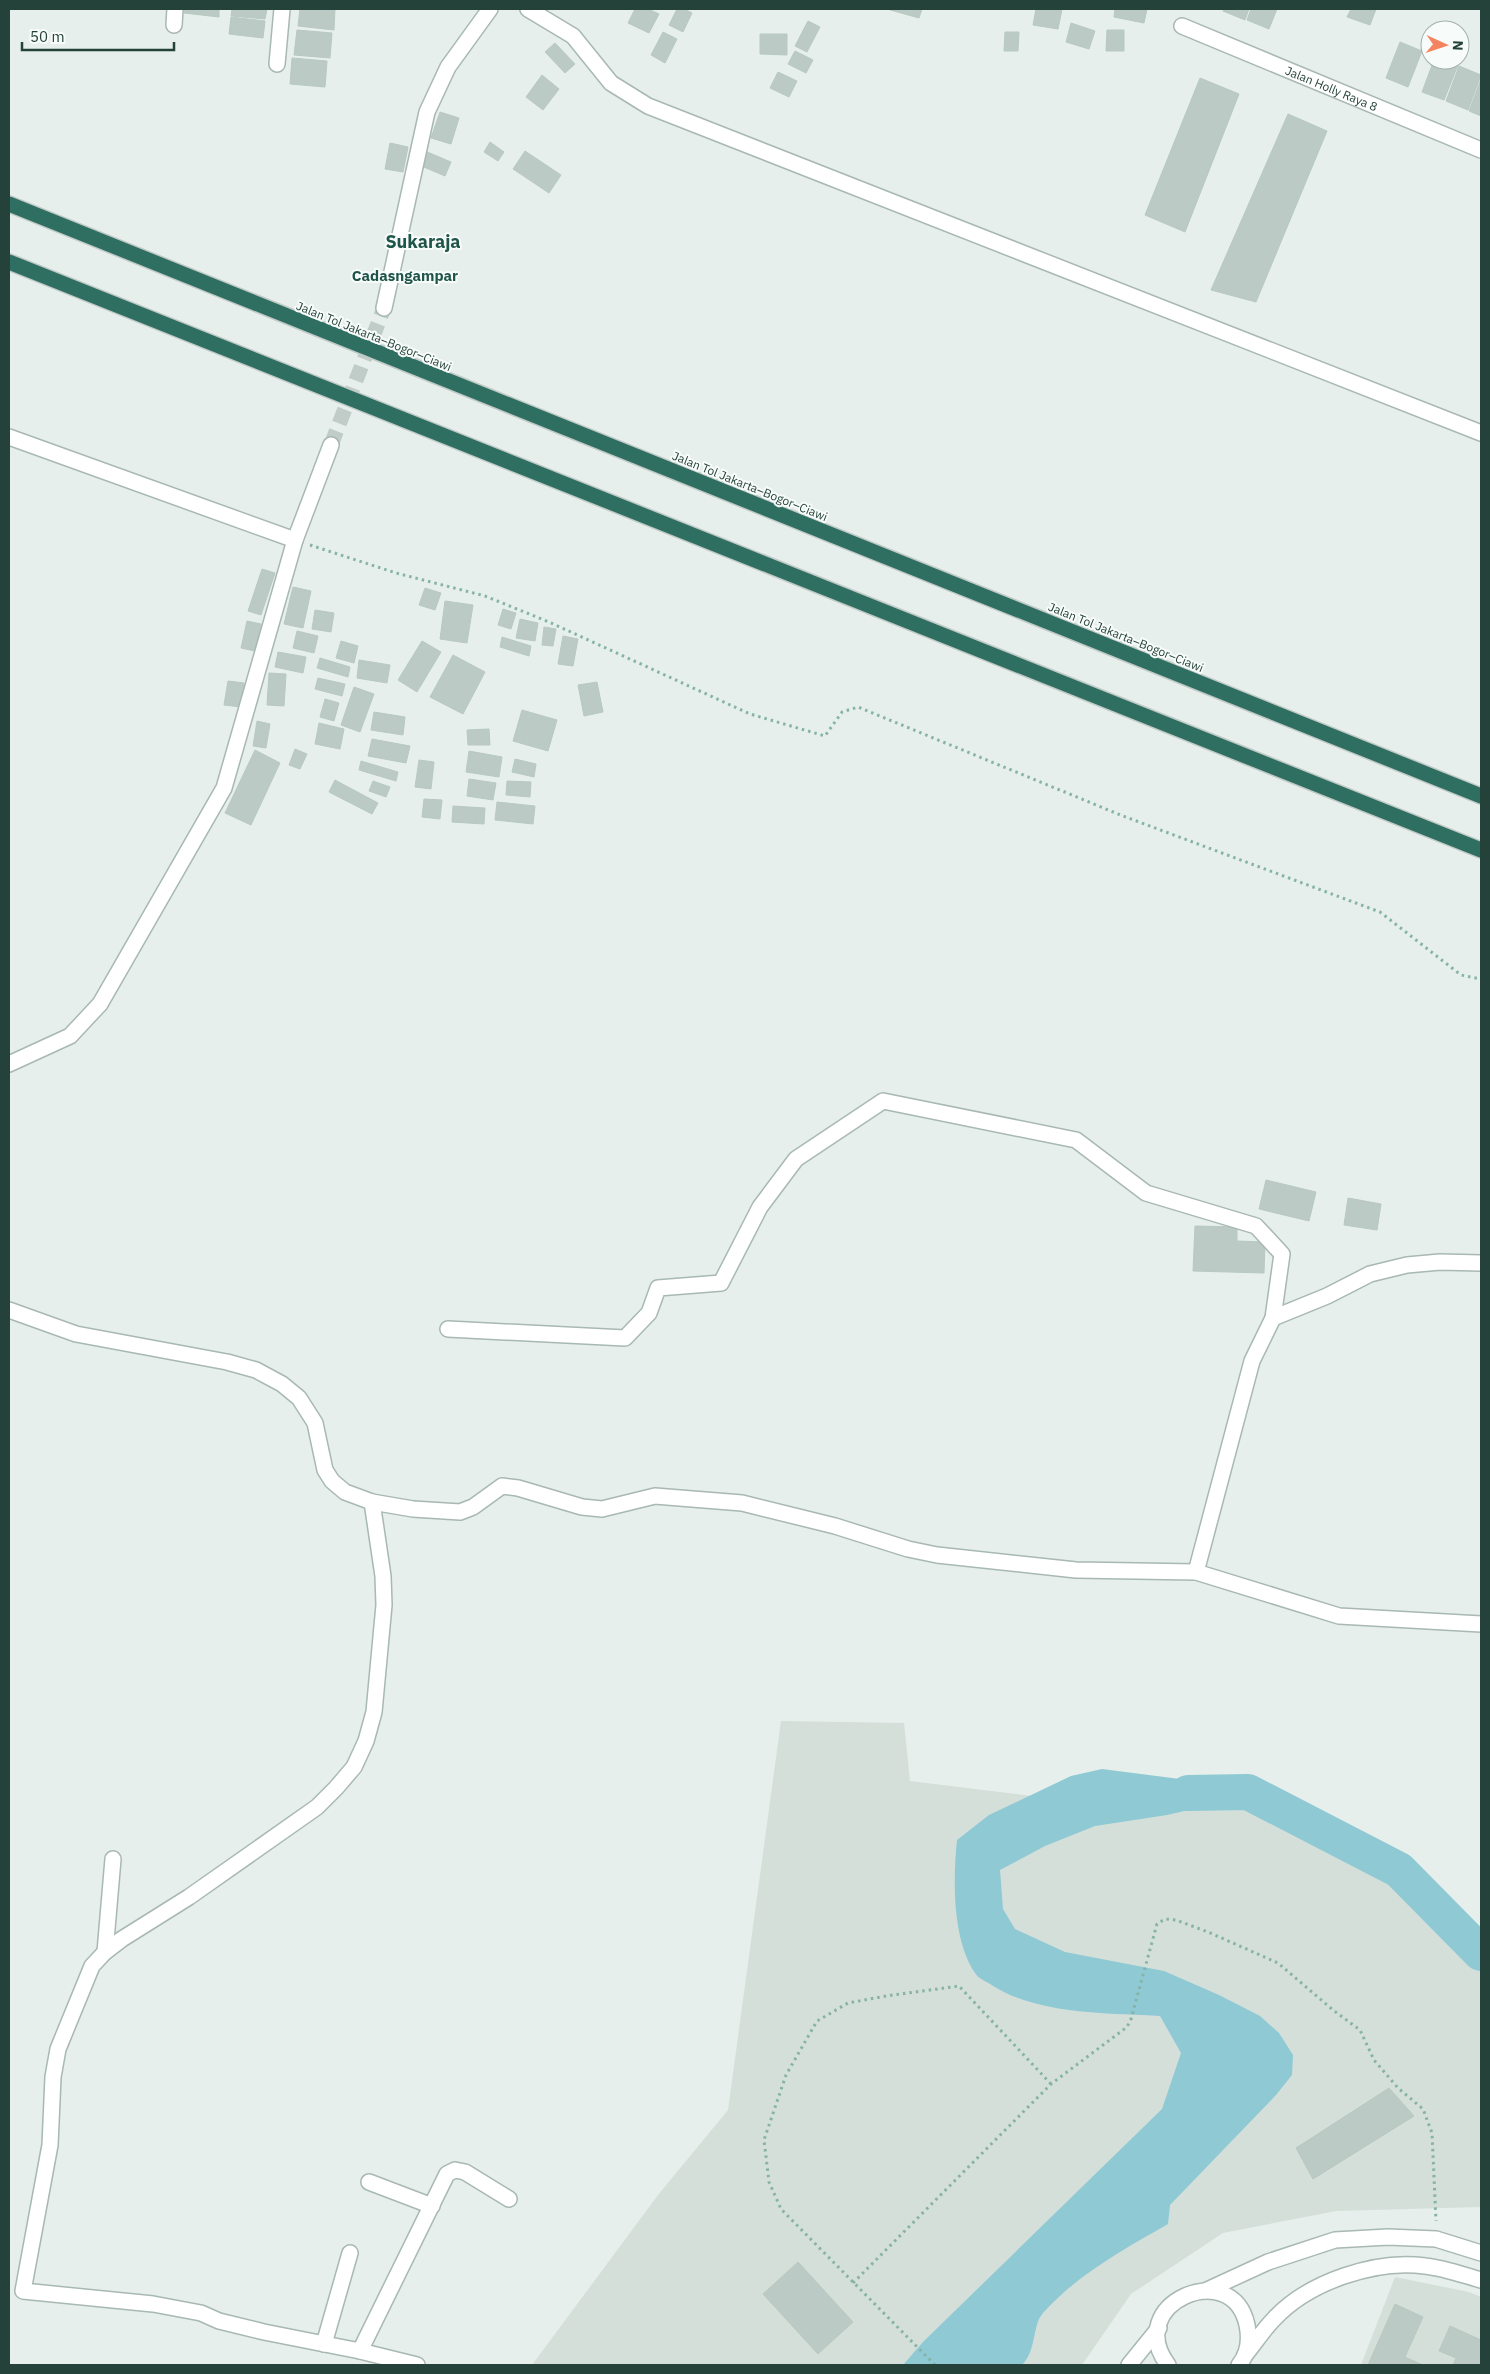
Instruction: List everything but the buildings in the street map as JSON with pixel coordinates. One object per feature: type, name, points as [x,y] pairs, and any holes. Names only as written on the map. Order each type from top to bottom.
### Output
[{"type":"highway","name":"Jalan Tol Jakarta–Bogor–Ciawi","points":[[9,204],[1481,796]]},
{"type":"highway","points":[[9,262],[1481,850]]},
{"type":"street","points":[[174,25],[175,9]]},
{"type":"street","points":[[277,64],[282,9]]},
{"type":"street","points":[[384,308],[427,112],[448,67],[490,9]]},
{"type":"street","points":[[528,9],[573,36],[611,83],[648,106],[1481,433]]},
{"type":"street","name":"Jalan Holly Raya 8","points":[[1182,26],[1481,150]]},
{"type":"street","points":[[9,437],[295,540]]},
{"type":"street","points":[[9,1064],[70,1036],[100,1004],[224,788],[295,540],[331,445]]},
{"type":"street","points":[[448,1329],[625,1338],[649,1313],[658,1288],[721,1283],[760,1207],[796,1158],[883,1101],[1076,1140],[1146,1193],[1256,1226],[1282,1254],[1273,1318],[1252,1361],[1196,1572]]},
{"type":"street","points":[[1273,1318],[1328,1296],[1370,1274],[1407,1265],[1440,1262],[1481,1262]]},
{"type":"street","points":[[9,1310],[76,1334],[227,1362],[265,1375],[282,1384],[299,1398],[315,1423],[325,1470],[332,1482],[346,1492],[372,1502],[413,1509],[460,1512],[473,1507],[502,1486],[518,1488],[582,1507],[602,1509],[655,1496],[742,1503],[835,1526],[908,1549],[936,1555],[1076,1570],[1196,1572],[1339,1616],[1481,1624]]},
{"type":"street","points":[[372,1502],[384,1604],[374,1712],[366,1740],[354,1767],[317,1807],[189,1897],[105,1952],[92,1966],[58,2049],[53,2077],[50,2145],[16,2290],[153,2304],[201,2314],[218,2321],[264,2332],[360,2351],[417,2365]]},
{"type":"street","points":[[105,1952],[113,1860]]},
{"type":"street","points":[[360,2351],[447,2174],[455,2170],[465,2172],[509,2199]]},
{"type":"street","points":[[369,2182],[432,2206]]},
{"type":"street","points":[[1129,2365],[1159,2328],[1164,2313],[1175,2301],[1189,2293],[1205,2291],[1268,2262],[1335,2240],[1388,2237],[1436,2238],[1481,2253]]},
{"type":"street","points":[[324,2344],[350,2253]]},
{"type":"street","points":[[1242,2360],[1274,2318],[1297,2300],[1336,2278],[1395,2265],[1425,2266],[1481,2280]]},
{"type":"street","points":[[1205,2291],[1226,2297],[1242,2312],[1249,2333],[1242,2360]]},
{"type":"street","points":[[1159,2328],[1160,2350],[1168,2365]]},
{"type":"path","points":[[295,540],[396,573],[485,596],[549,622],[750,714],[825,736],[842,712],[858,707],[1123,816],[1380,912],[1461,975],[1481,978]]},
{"type":"path","points":[[853,2283],[1052,2084],[1118,2036],[1127,2027],[1131,2019],[1157,1924],[1165,1919],[1176,1920],[1208,1932],[1278,1964],[1360,2030],[1374,2060],[1398,2088],[1423,2109],[1432,2132],[1436,2238]]},
{"type":"path","points":[[935,2365],[781,2209],[769,2182],[764,2140],[786,2075],[817,2021],[848,2004],[886,1996],[959,1986],[1052,2084]]},
{"type":"shaded area","points":[[781,1721],[904,1723],[910,1781],[1130,1808],[1247,1807],[1378,1863],[1481,1946],[1481,2207],[1336,2211],[1223,2233],[1131,2294],[1082,2365],[532,2365],[658,2195],[728,2110]]},
{"type":"shaded area","points":[[1395,2277],[1469,2292],[1481,2297],[1481,2365],[1361,2365]]},
{"type":"water","points":[[1102,1769],[1219,1784],[1237,1792],[1236,1799],[1167,1815],[1095,1826],[1045,1846],[1000,1870],[1003,1909],[1015,1929],[1065,1952],[1164,1971],[1219,1995],[1260,2016],[1279,2033],[1293,2055],[1292,2075],[1276,2095],[1170,2205],[1168,2224],[1118,2253],[1086,2275],[1071,2286],[1043,2313],[1037,2324],[1030,2352],[1022,2365],[903,2365],[923,2342],[1162,2109],[1181,2053],[1160,2016],[1095,2013],[1050,2007],[1008,1994],[976,1975],[967,1959],[962,1943],[958,1926],[955,1890],[957,1840],[989,1815],[1071,1776]]},
{"type":"waterway","points":[[1188,1793],[1248,1792],[1399,1870],[1481,1953]]},
{"type":"tunnel","points":[[331,445],[384,308]]},
{"type":"district","name":"Sukaraja","points":[[423,241]]},
{"type":"district","name":"Cadasngampar","points":[[405,275]]}]
